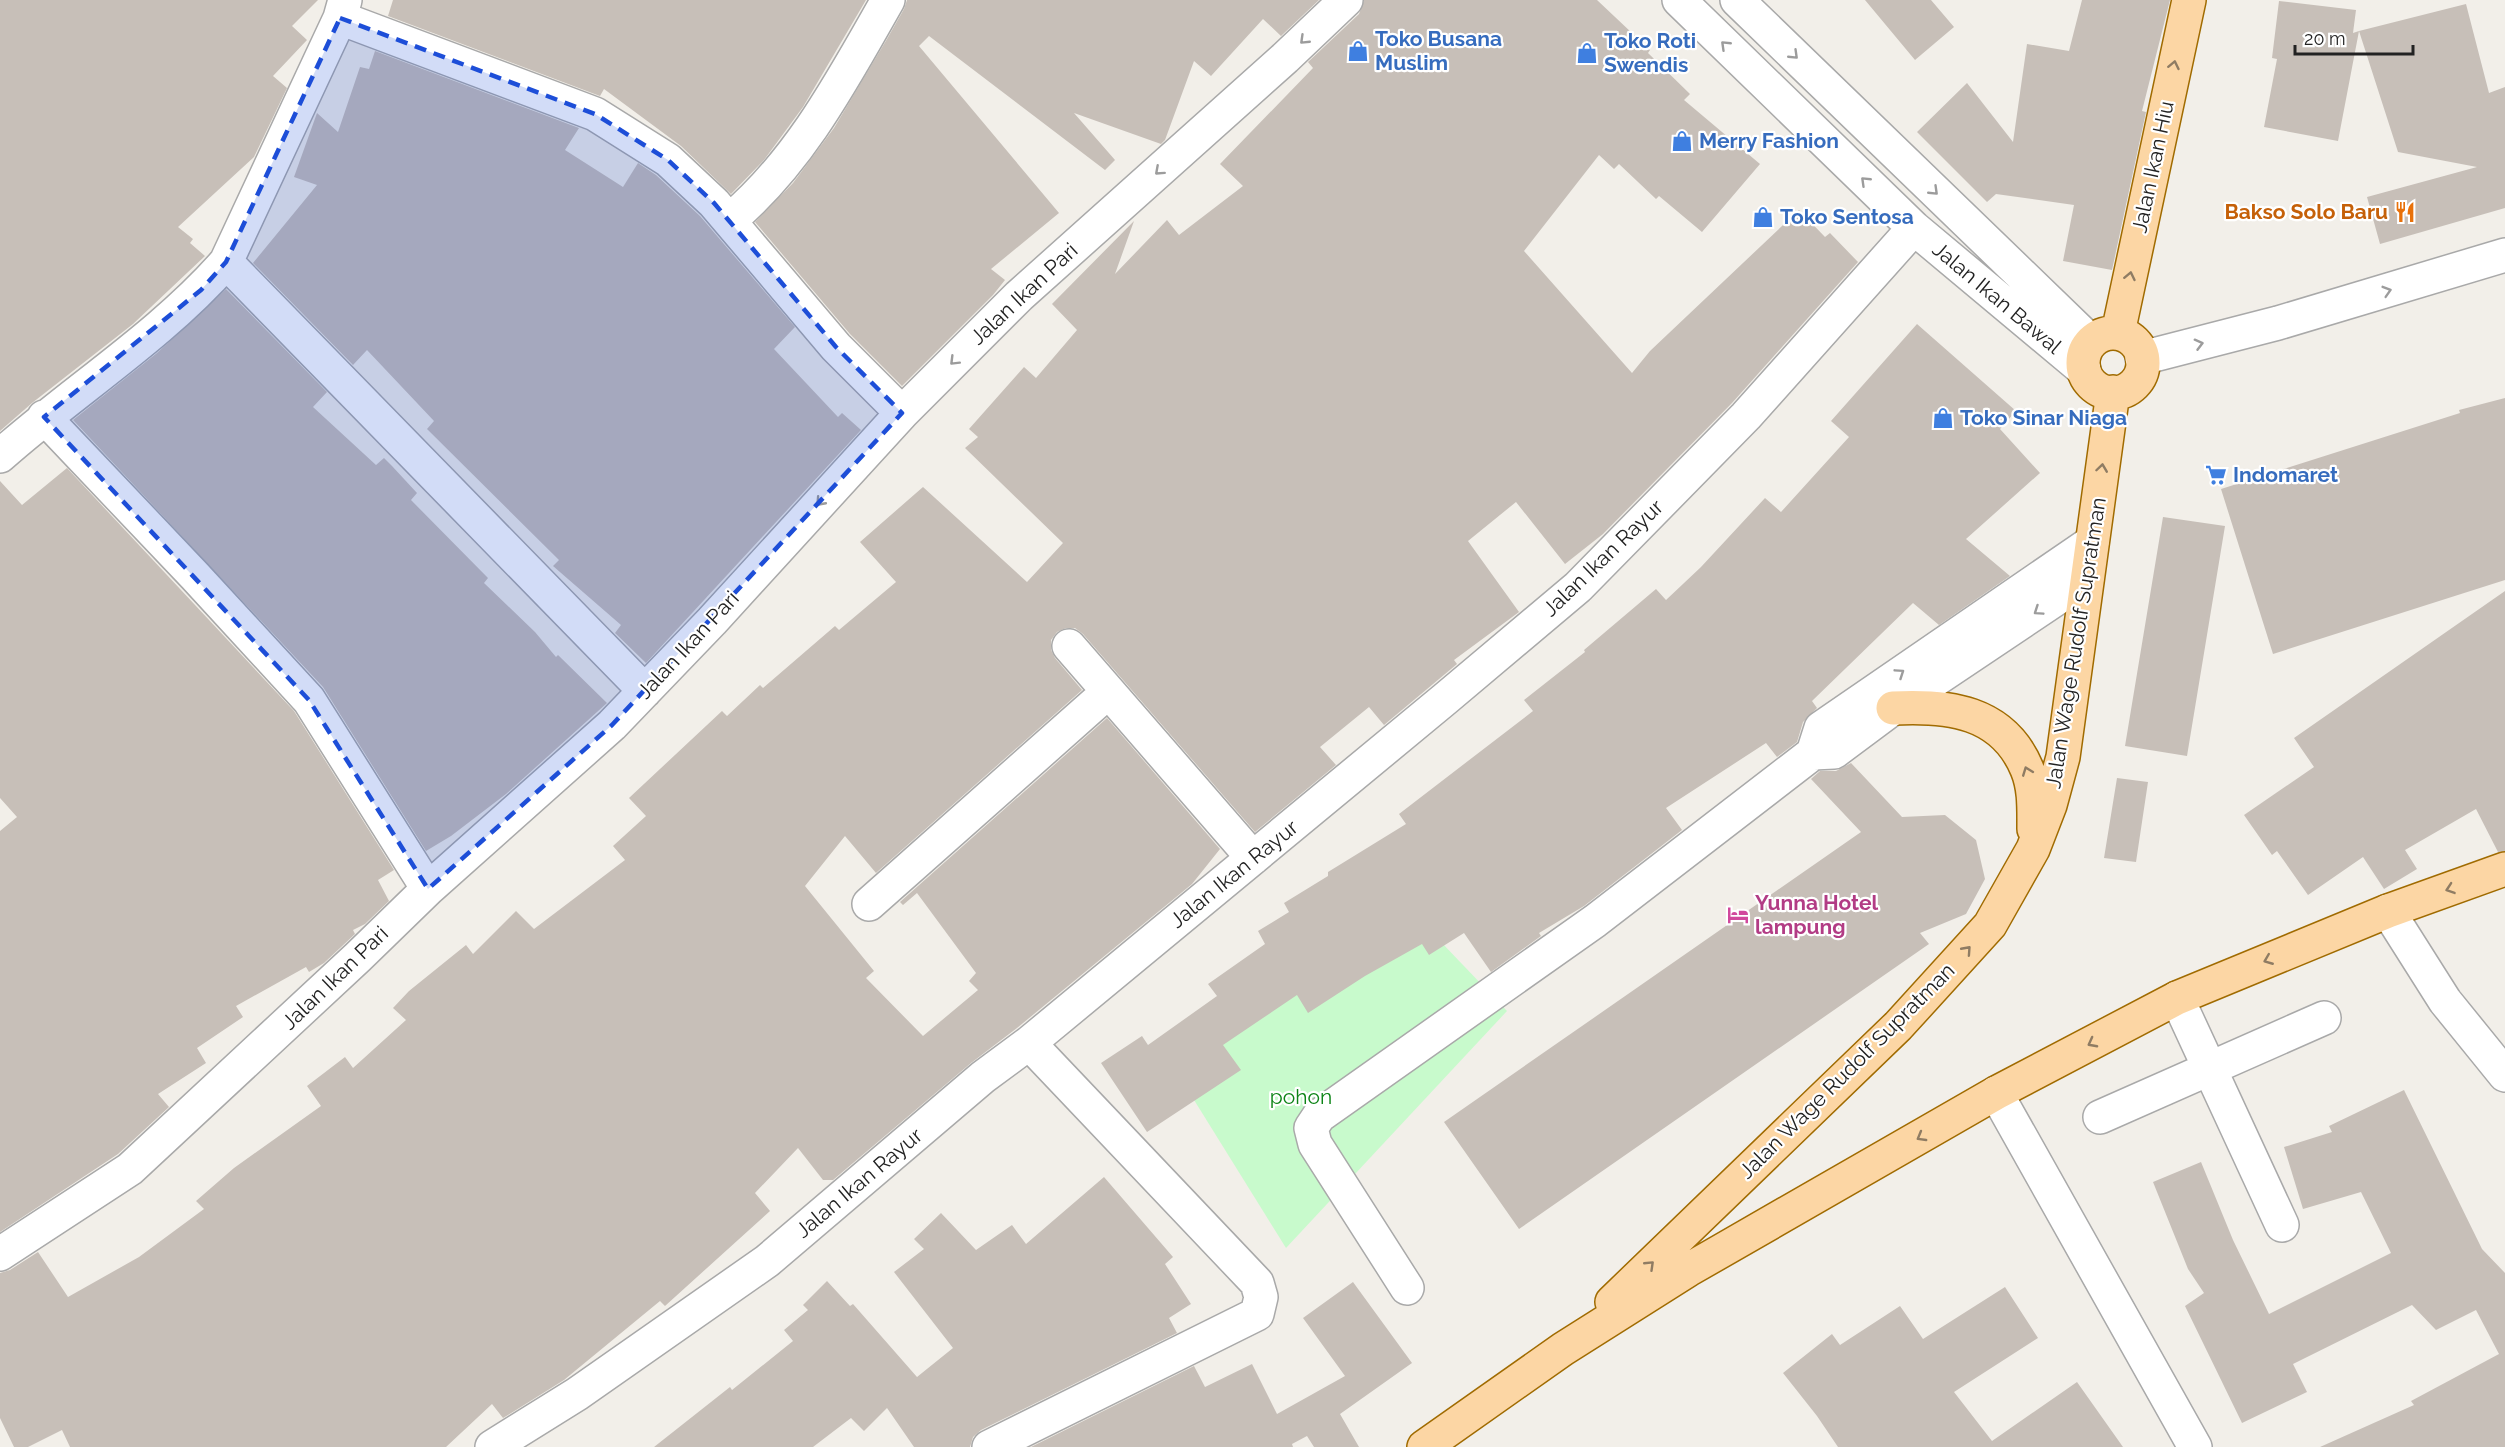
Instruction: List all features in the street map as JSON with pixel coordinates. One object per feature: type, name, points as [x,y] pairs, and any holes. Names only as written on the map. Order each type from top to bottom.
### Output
[{"type":"main road","name":"Jalan Ikan Hiu","points":[[2098,348],[2189,0]]},
{"type":"main road","points":[[2134,342],[2142,358],[2143,367],[2136,383],[2121,392],[2102,391],[2094,386],[2098,348],[2134,342]]},
{"type":"main road","name":"Jalan Wage Rudolf Supratman","points":[[1563,1349],[1898,1026],[1990,925],[2033,849],[2050,805],[2063,757],[2113,392]]},
{"type":"main road","points":[[1893,708],[1928,706],[1967,712],[1999,731],[2016,749],[2028,770],[2034,796],[2033,849]]},
{"type":"main road","name":"Jalan Wage Rudolf Supratman","points":[[1435,1445],[1563,1349],[1688,1270],[1996,1093],[2177,998],[2388,910],[2505,869]]},
{"type":"street","points":[[729,220],[752,201],[792,157],[837,90],[888,0]]},
{"type":"street","name":"Jalan Ikan Pari","points":[[0,1254],[130,1169],[349,966],[428,889],[612,725],[902,413],[1019,296],[1285,58],[1346,0]]},
{"type":"street","name":"Jalan Ikan Bawal","points":[[1679,0],[1914,228],[2098,348]]},
{"type":"street","name":"Jalan Ikan Bawal","points":[[1737,0],[2098,348]]},
{"type":"street","points":[[0,456],[44,417],[201,290],[226,262],[343,9],[595,114],[668,160],[714,203],[836,347],[902,413]]},
{"type":"street","name":"Jalan Ikan Rayur","points":[[492,1447],[577,1394],[767,1261],[983,1077],[1029,1043],[1578,586],[1746,416],[1914,228]]},
{"type":"street","points":[[2142,358],[2278,323],[2505,255]]},
{"type":"street","points":[[226,262],[645,691]]},
{"type":"street","points":[[44,417],[309,700],[428,889]]},
{"type":"street","points":[[1407,1288],[1315,1144],[1311,1128],[1319,1116],[1595,921],[1813,753],[1821,728],[2092,542]]},
{"type":"street","points":[[1813,753],[1834,752],[1893,708],[2087,578]]},
{"type":"street","points":[[1069,646],[1253,858]]},
{"type":"street","points":[[869,904],[1108,692]]},
{"type":"street","points":[[2388,910],[2445,1000],[2505,1075]]},
{"type":"street","points":[[2177,998],[2282,1225]]},
{"type":"street","points":[[2100,1117],[2324,1018]]},
{"type":"street","points":[[989,1447],[1257,1314],[1261,1297],[1257,1283],[1029,1043]]},
{"type":"street","points":[[1996,1093],[2195,1447]]},
{"type":"highlighted area","points":[[340,18],[595,114],[668,160],[714,203],[836,347],[902,413],[612,725],[428,889],[309,700],[44,417],[201,290],[226,262]]},
{"type":"green space","name":"pohon","points":[[1397,896],[1507,1011],[1286,1248],[1181,1079]]},
{"type":"building","points":[[0,0],[318,0],[292,26],[307,40],[273,76],[287,88],[254,157],[178,227],[193,239],[190,243],[205,256],[133,324],[0,431]]},
{"type":"building","points":[[393,0],[866,0],[803,107],[764,160],[731,194],[681,146],[604,89],[600,96],[388,16]]},
{"type":"building","points":[[907,0],[1319,0],[1281,36],[1263,19],[1211,76],[1194,61],[1165,140],[1161,144],[1074,113],[1115,160],[1105,170],[929,36],[919,46],[1059,213],[991,269],[1005,280],[993,295],[902,386],[850,334],[755,222],[793,183],[834,128],[887,39]]},
{"type":"building","points":[[1364,0],[1597,0],[1650,50],[1648,53],[1690,94],[1684,100],[1760,164],[1702,232],[1659,196],[1656,199],[1619,164],[1614,169],[1599,155],[1524,251],[1632,373],[1650,351],[1799,210],[1825,237],[1830,233],[1858,262],[1732,403],[1603,534],[1565,564],[1516,502],[1468,541],[1519,612],[1454,660],[1457,664],[1384,725],[1369,707],[1320,747],[1336,765],[1255,832],[1083,634],[1075,628],[1066,628],[1057,632],[1051,640],[1051,650],[1082,690],[876,873],[845,836],[805,886],[874,971],[866,978],[923,1036],[978,990],[969,981],[976,973],[917,893],[903,905],[900,902],[1107,718],[1220,849],[1192,884],[971,1063],[833,1180],[823,1180],[798,1148],[755,1193],[770,1211],[665,1306],[660,1301],[564,1380],[503,1418],[492,1404],[446,1447],[70,1447],[62,1430],[28,1447],[14,1447],[0,1418],[0,1273],[10,1270],[38,1252],[68,1297],[139,1257],[204,1209],[196,1201],[234,1168],[321,1106],[307,1086],[345,1057],[353,1068],[406,1020],[393,1008],[409,991],[466,945],[473,954],[516,911],[534,929],[625,860],[613,846],[646,816],[629,798],[722,711],[727,716],[760,685],[763,688],[835,626],[839,630],[896,582],[860,542],[923,487],[1027,582],[1063,543],[965,448],[978,437],[969,429],[1024,367],[1036,378],[1077,330],[1052,304],[1134,221],[1115,274],[1167,220],[1179,235],[1243,186],[1220,164],[1313,68],[1308,62],[1359,14]]},
{"type":"building","points":[[1865,0],[1931,0],[1954,27],[1915,60]]},
{"type":"building","points":[[2082,0],[2170,0],[2142,111],[2146,112],[2112,270],[2063,261],[2074,205],[1996,194],[1987,202],[1917,132],[1967,83],[2013,142],[2027,44],[2069,51]]},
{"type":"building","points":[[2279,1],[2356,10],[2353,33],[2359,31],[2338,141],[2264,127],[2277,59],[2272,58]]},
{"type":"building","points":[[2466,4],[2489,93],[2505,87],[2505,208],[2380,244],[2367,197],[2477,167],[2398,152],[2359,31]]},
{"type":"building","points":[[375,51],[579,128],[565,150],[623,187],[638,163],[656,175],[700,216],[795,327],[774,349],[838,417],[842,413],[861,430],[646,663],[615,633],[621,625],[553,566],[559,560],[427,429],[434,421],[367,350],[353,365],[253,263],[317,185],[294,177],[317,113],[338,132],[360,67],[369,69]]},
{"type":"building","points":[[226,289],[327,392],[313,407],[376,465],[384,458],[392,466],[417,493],[411,500],[488,578],[484,583],[535,632],[556,657],[558,655],[607,703],[506,794],[451,836],[426,851],[323,687],[73,420],[157,353]]},
{"type":"building","points":[[1917,324],[2016,411],[2000,429],[2040,473],[1966,539],[2010,576],[1939,625],[1913,603],[1812,701],[1817,708],[1803,722],[1797,742],[1777,757],[1766,743],[1666,808],[1682,830],[1584,906],[1539,933],[1541,936],[1491,972],[1464,933],[1429,955],[1422,944],[1365,976],[1308,1013],[1297,995],[1223,1045],[1241,1070],[1147,1132],[1101,1063],[1142,1036],[1148,1045],[1217,996],[1208,984],[1265,944],[1258,931],[1289,912],[1284,903],[1328,876],[1328,872],[1406,824],[1399,814],[1533,711],[1524,700],[1585,652],[1584,650],[1656,589],[1666,600],[1701,567],[1765,498],[1781,512],[1849,437],[1831,421]]},
{"type":"building","points":[[2505,398],[2505,580],[2273,654],[2221,489],[2460,413],[2459,410]]},
{"type":"building","points":[[67,468],[294,711],[394,870],[378,880],[389,901],[365,924],[353,930],[355,934],[324,963],[309,972],[306,967],[236,1006],[243,1017],[197,1048],[206,1063],[158,1094],[169,1107],[118,1154],[0,1232],[0,831],[17,817],[0,798],[0,481],[22,505]]},
{"type":"building","points":[[2163,517],[2225,526],[2187,756],[2125,746]]},
{"type":"building","points":[[2505,591],[2505,851],[2498,852],[2476,809],[2405,850],[2417,869],[2384,889],[2363,857],[2308,895],[2277,851],[2272,855],[2244,815],[2314,767],[2294,738]]},
{"type":"building","points":[[1851,763],[1902,817],[1945,815],[1976,840],[1985,879],[1966,914],[1920,933],[1929,944],[1519,1229],[1444,1122],[1861,832],[1811,779],[1820,771],[1836,771]]},
{"type":"building","points":[[2117,778],[2148,782],[2136,862],[2104,858]]},
{"type":"building","points":[[2404,1090],[2482,1249],[2505,1273],[2505,1447],[2320,1447],[2414,1405],[2411,1401],[2499,1354],[2476,1310],[2436,1330],[2412,1305],[2293,1364],[2307,1392],[2242,1423],[2185,1306],[2204,1293],[2188,1269],[2153,1182],[2201,1162],[2233,1240],[2269,1314],[2391,1253],[2361,1192],[2303,1209],[2284,1147],[2332,1132],[2329,1126]]},
{"type":"building","points":[[1104,1177],[1173,1257],[1165,1264],[1191,1304],[1169,1318],[1177,1333],[981,1430],[973,1437],[970,1447],[914,1447],[887,1408],[864,1431],[851,1418],[813,1447],[654,1447],[730,1387],[732,1390],[793,1341],[784,1330],[808,1310],[803,1305],[827,1281],[850,1306],[853,1304],[917,1377],[953,1348],[894,1272],[924,1249],[914,1239],[941,1213],[976,1250],[1012,1225],[1026,1244]]},
{"type":"building","points":[[1353,1282],[1412,1363],[1340,1414],[1359,1447],[1314,1447],[1307,1436],[1292,1444],[1293,1447],[1031,1447],[1194,1366],[1205,1387],[1252,1364],[1277,1414],[1345,1376],[1303,1318]]},
{"type":"building","points":[[2005,1287],[2038,1338],[1954,1392],[1992,1441],[2077,1382],[2123,1447],[1838,1447],[1783,1373],[1832,1334],[1840,1345],[1900,1306],[1923,1339]]},
{"type":"place","name":"Toko Busana Muslim","points":[[1358,51]]},
{"type":"place","name":"Toko Roti Swendis","points":[[1587,53]]},
{"type":"place","name":"Merry Fashion","points":[[1682,141]]},
{"type":"place","name":"Bakso Solo Baru","points":[[2405,212]]},
{"type":"place","name":"Toko Sentosa","points":[[1763,217]]},
{"type":"place","name":"Toko Sinar Niaga","points":[[1943,418]]},
{"type":"place","name":"Indomaret","points":[[2216,475]]},
{"type":"place","name":"Yunna Hotel lampung","points":[[1738,915]]}]
